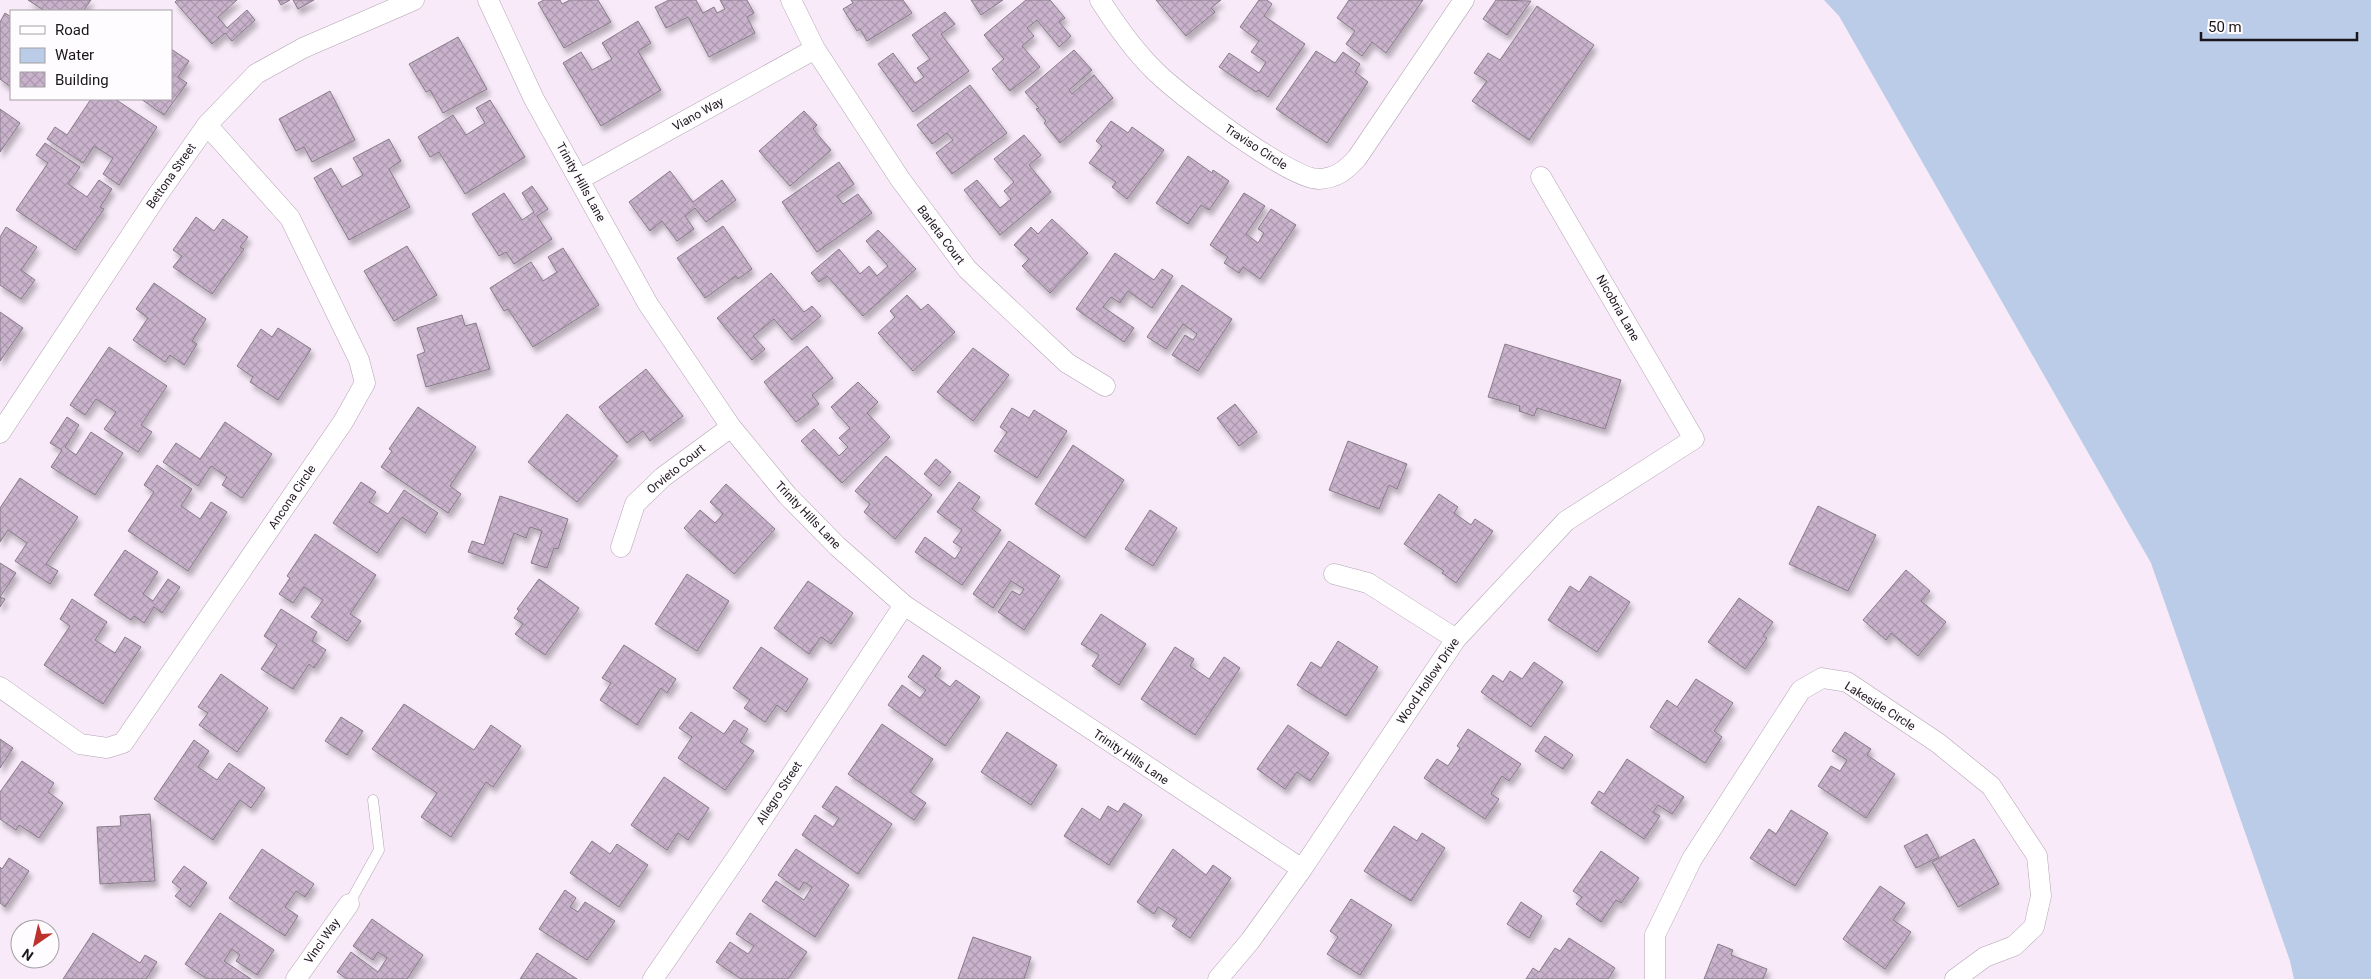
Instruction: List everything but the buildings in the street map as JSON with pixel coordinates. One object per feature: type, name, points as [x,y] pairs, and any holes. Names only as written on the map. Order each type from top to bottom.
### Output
[{"type":"street","name":"Bettona Street","points":[[0,433],[159,193],[208,125],[256,74],[303,48],[414,0]]},
{"type":"street","name":"Trinity Hills Lane","points":[[488,0],[534,99],[648,304],[731,427],[787,495],[837,546],[904,605],[1302,869]]},
{"type":"street","name":"Barleta Court","points":[[791,0],[815,49],[900,179],[967,269],[1067,363],[1105,386]]},
{"type":"street","name":"Traviso Circle","points":[[1100,0],[1126,39],[1154,70],[1206,114],[1296,174],[1318,179],[1343,173],[1357,158],[1464,0]]},
{"type":"street","name":"Viano Way","points":[[580,180],[815,49]]},
{"type":"street","name":"Ancona Circle","points":[[0,687],[80,744],[107,748],[123,743],[343,422],[365,383],[359,360],[290,218],[208,125]]},
{"type":"street","name":"Nicobria Lane","points":[[1541,177],[1694,439]]},
{"type":"street","name":"Orvieto Court","points":[[621,547],[635,504],[663,477],[731,427]]},
{"type":"street","name":"Wood Hollow Drive","points":[[1218,979],[1250,941],[1302,869],[1456,639],[1566,521],[1694,439]]},
{"type":"street","points":[[1334,574],[1368,583],[1456,639]]},
{"type":"street","name":"Allegro Street","points":[[653,979],[737,858],[904,605]]},
{"type":"street","name":"Lakeside Circle","points":[[1654,979],[1655,934],[1692,859],[1801,690],[1822,678],[1847,682],[1938,743],[1991,786],[2037,856],[2042,896],[2034,927],[2014,946],[1985,957],[1955,979]]},
{"type":"street","name":"Vinci Way","points":[[296,979],[348,904]]},
{"type":"lane","points":[[348,904],[379,850],[373,800]]},
{"type":"water","points":[[1824,0],[2371,0],[2371,979],[2294,979],[2290,961],[2151,563],[1839,16]]}]
